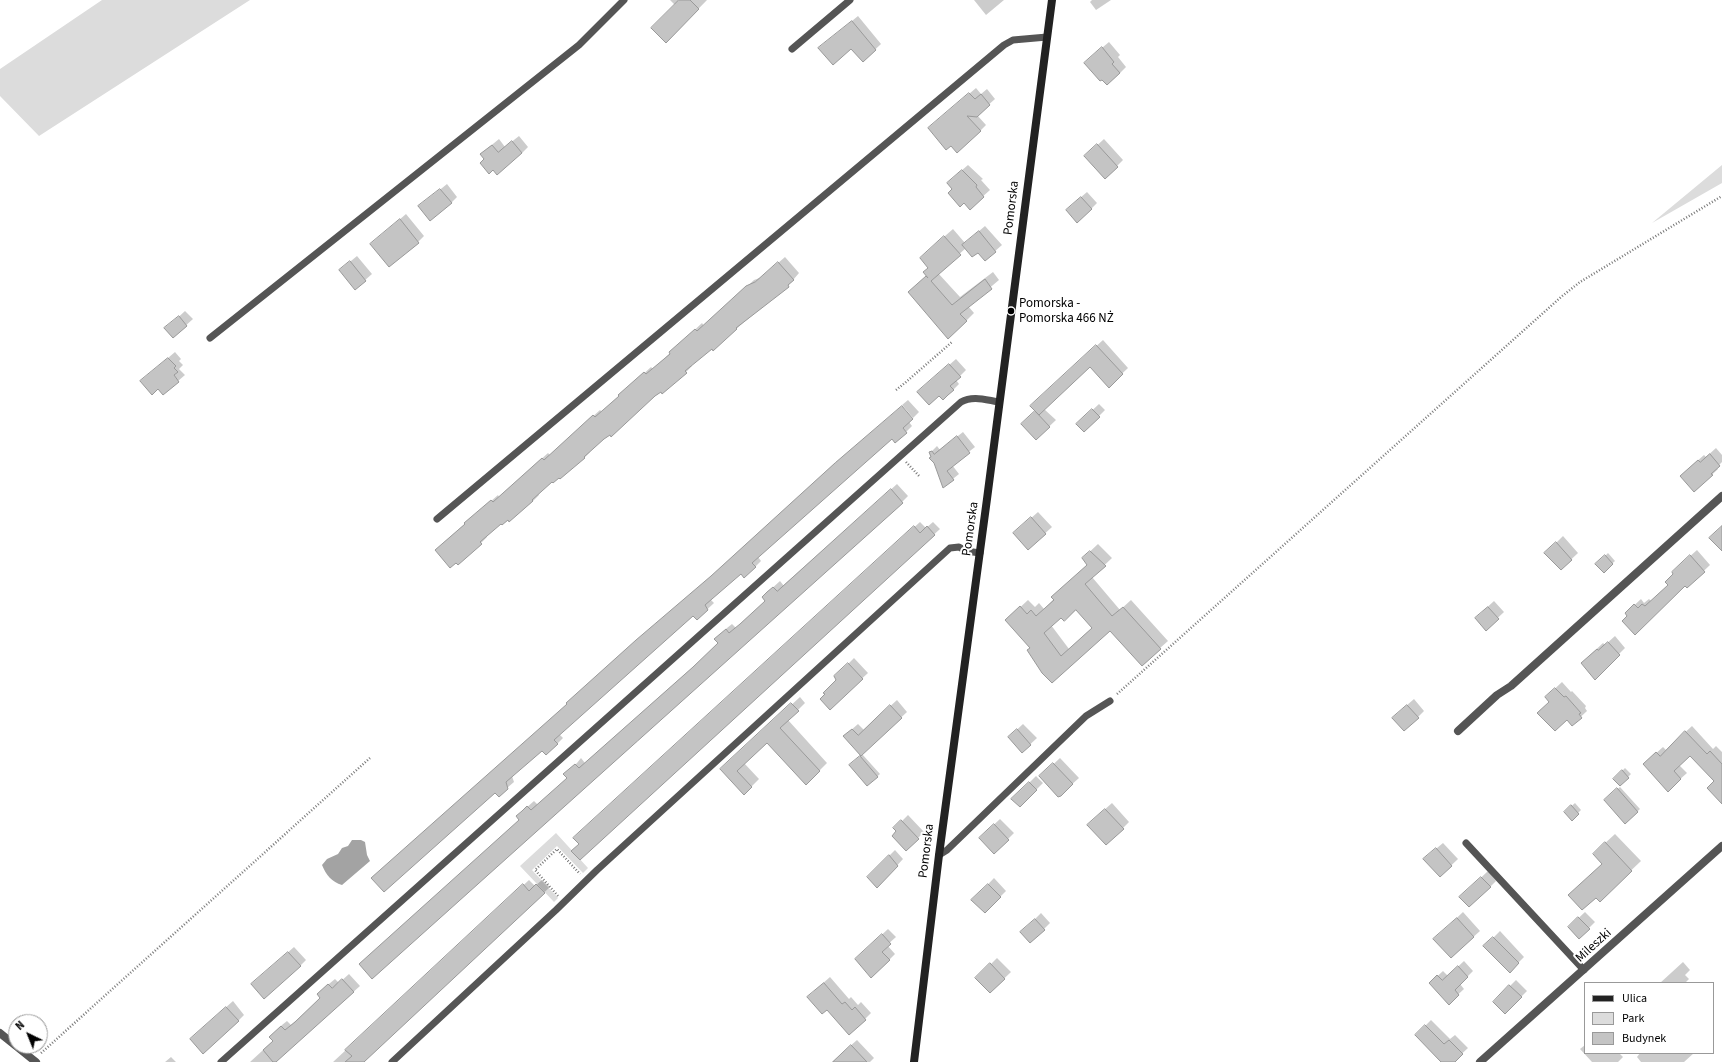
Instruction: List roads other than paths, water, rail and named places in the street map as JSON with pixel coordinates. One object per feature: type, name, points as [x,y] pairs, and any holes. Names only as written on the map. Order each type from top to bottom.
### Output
[{"type":"street","name":"Pomorska","points":[[914,1062],[939,855],[1052,0]]},
{"type":"street","points":[[1458,731],[1497,695],[1511,686],[1722,496]]},
{"type":"street","name":"Mileszki","points":[[1480,1062],[1722,846]]},
{"type":"street","points":[[0,1033],[8,1040]]},
{"type":"street","points":[[26,1054],[35,1061]]},
{"type":"lane","points":[[210,338],[579,45],[624,0]]},
{"type":"lane","points":[[792,49],[850,0]]},
{"type":"lane","points":[[437,519],[1004,45],[1013,40],[1047,37]]},
{"type":"lane","points":[[221,1062],[961,402],[967,398],[974,398],[999,402]]},
{"type":"lane","points":[[392,1062],[586,880],[950,548],[959,547],[966,551],[980,553]]},
{"type":"lane","points":[[939,855],[947,850],[1086,716],[1110,701]]},
{"type":"lane","points":[[1466,843],[1584,970]]},
{"type":"place","name":"Pomorska - Pomorska 466 NŻ","points":[[1011,311]]}]
